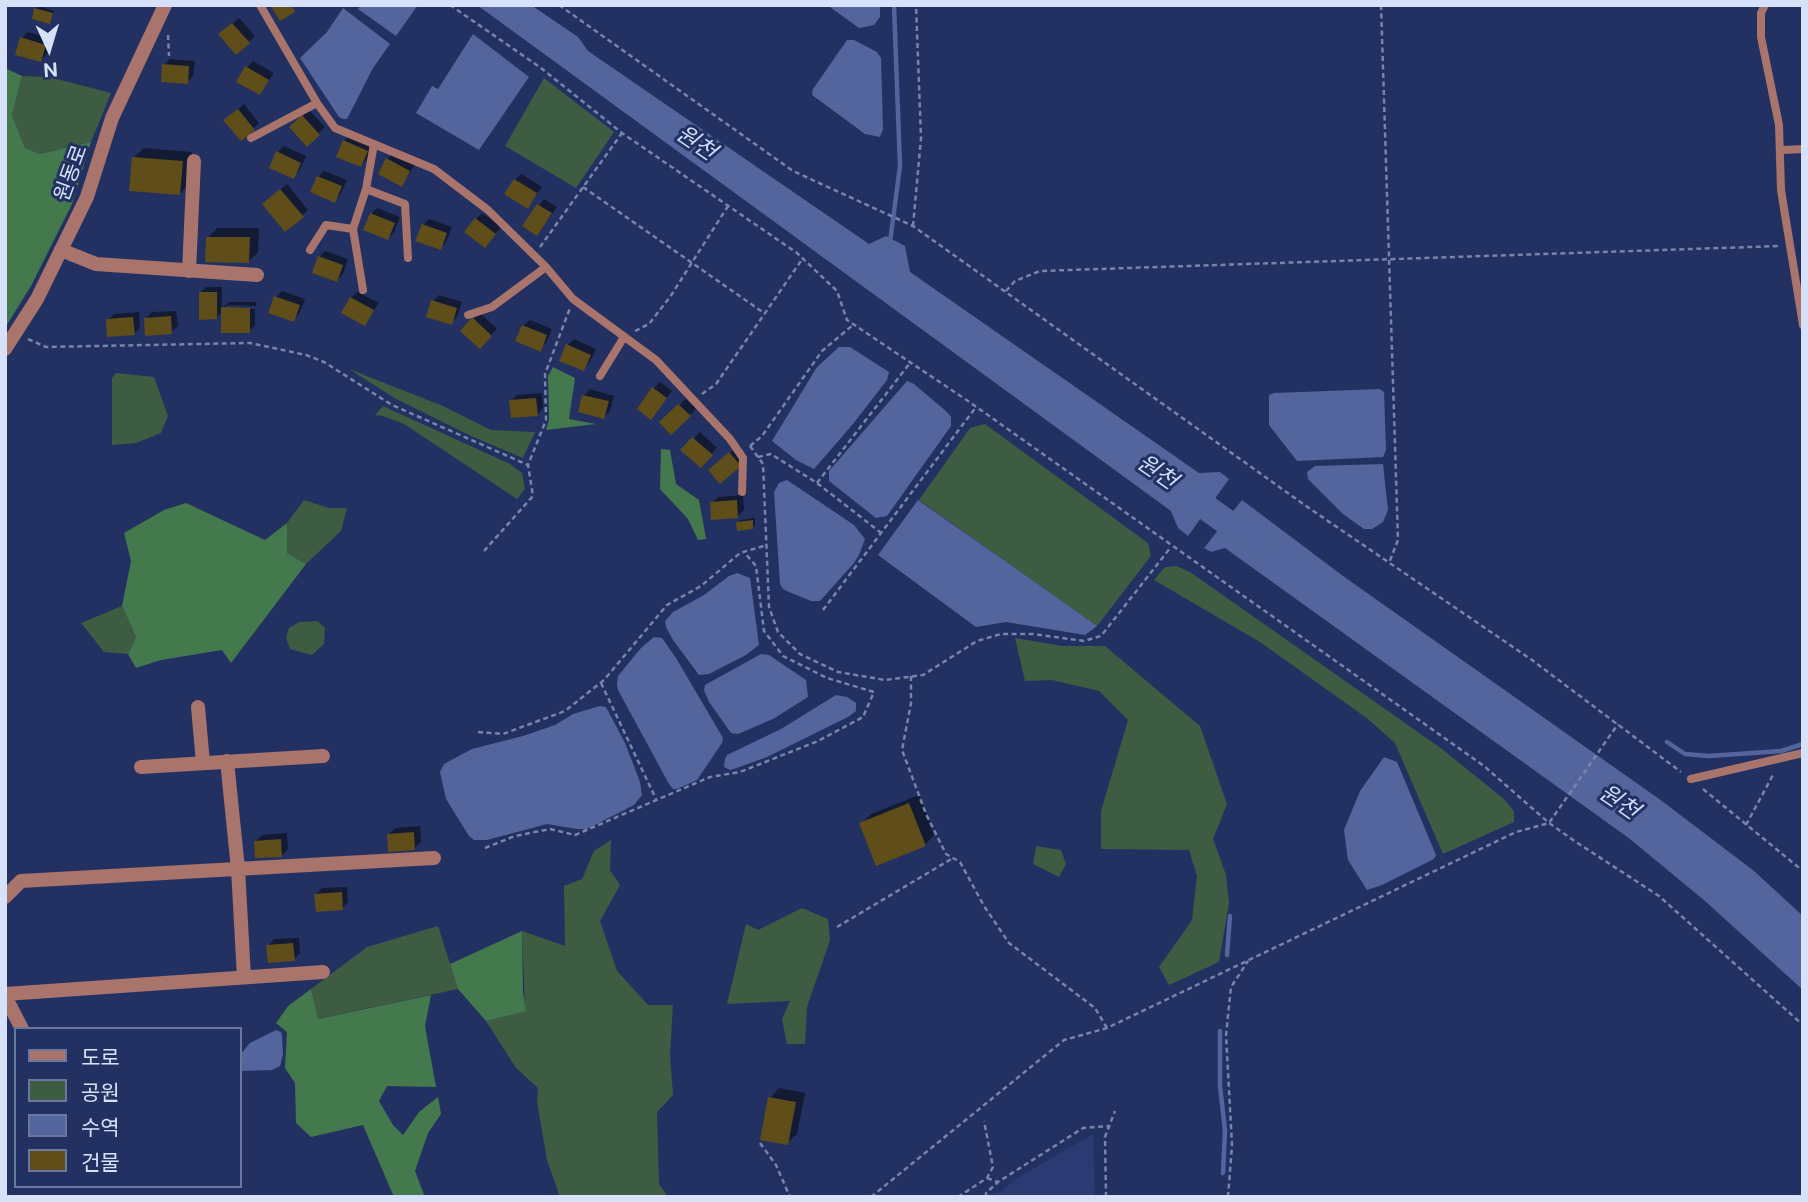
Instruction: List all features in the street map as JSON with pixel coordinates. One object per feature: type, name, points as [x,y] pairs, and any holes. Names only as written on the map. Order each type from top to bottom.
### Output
[{"type":"street","name":"원동로","points":[[5,349],[37,299],[87,197],[112,118],[165,5]]},
{"type":"street","points":[[189,271],[194,161]]},
{"type":"street","points":[[61,250],[96,264],[257,275]]},
{"type":"street","points":[[198,707],[203,763]]},
{"type":"street","points":[[141,767],[323,756]]},
{"type":"street","points":[[227,761],[238,869],[244,977]]},
{"type":"street","points":[[5,897],[21,881],[433,858]]},
{"type":"street","points":[[21,1027],[5,995],[323,972]]},
{"type":"lane","points":[[260,5],[317,103],[335,128],[434,169],[488,210],[546,267],[573,299],[656,360],[730,439],[743,458],[742,492]]},
{"type":"lane","points":[[1765,5],[1761,13],[1761,37],[1779,125],[1782,150],[1781,190],[1803,325]]},
{"type":"lane","points":[[251,138],[317,103]]},
{"type":"lane","points":[[362,290],[353,229],[366,189],[374,144]]},
{"type":"lane","points":[[1782,150],[1803,149]]},
{"type":"lane","points":[[366,189],[405,204],[408,258]]},
{"type":"lane","points":[[310,250],[326,225],[353,229]]},
{"type":"lane","points":[[468,315],[492,307],[546,267]]},
{"type":"lane","points":[[600,376],[624,337]]},
{"type":"lane","points":[[1691,779],[1803,752]]},
{"type":"path","points":[[450,5],[541,68],[622,133],[803,258],[837,291],[846,320],[976,407],[1484,766],[1549,823],[1659,895],[1803,1025]]},
{"type":"path","points":[[559,5],[793,171],[913,226],[1306,506],[1532,660],[1691,779],[1803,872]]},
{"type":"path","points":[[913,226],[921,138],[916,5]]},
{"type":"path","points":[[1381,5],[1398,540],[1389,563]]},
{"type":"path","points":[[533,254],[544,244],[622,133]]},
{"type":"path","points":[[583,187],[764,313]]},
{"type":"path","points":[[624,337],[649,324],[670,297],[728,206]]},
{"type":"path","points":[[1005,292],[1015,281],[1040,271],[1790,245]]},
{"type":"path","points":[[694,400],[716,384],[803,258]]},
{"type":"path","points":[[484,551],[533,496],[528,465],[546,420],[544,374],[573,299]]},
{"type":"path","points":[[750,446],[762,436],[822,351],[853,324]]},
{"type":"path","points":[[15,333],[46,347],[250,343],[306,355],[324,362],[392,405],[528,465]]},
{"type":"path","points":[[817,483],[911,363]]},
{"type":"path","points":[[823,610],[976,407]]},
{"type":"path","points":[[730,439],[750,446],[763,464],[769,607],[778,632],[800,654],[838,671],[885,680],[923,675],[978,641],[1001,634],[1032,634],[1084,641],[1101,636],[1172,546]]},
{"type":"path","points":[[758,457],[771,454],[817,483],[880,532]]},
{"type":"path","points":[[478,732],[503,734],[565,711],[601,683],[667,606],[701,586],[744,552],[766,545]]},
{"type":"path","points":[[485,848],[515,836],[550,829],[575,835],[710,777],[740,772],[818,741],[863,717],[874,692],[827,678],[783,656],[764,631],[756,566],[744,552]]},
{"type":"path","points":[[911,676],[911,703],[902,750],[926,814],[946,854],[960,862],[984,906],[1009,943],[1095,1008],[1107,1028]]},
{"type":"path","points":[[601,683],[656,799]]},
{"type":"path","points":[[871,1197],[1064,1040],[1107,1028],[1516,832],[1549,823],[1618,724]]},
{"type":"path","points":[[1746,825],[1783,758]]},
{"type":"path","points":[[837,927],[953,858]]},
{"type":"path","points":[[1228,1197],[1232,1145],[1226,1035],[1231,987],[1248,961]]},
{"type":"path","points":[[1106,1197],[1105,1137],[1115,1111]]},
{"type":"path","points":[[958,1197],[987,1178],[993,1167],[984,1121]]},
{"type":"path","points":[[986,1197],[998,1182],[1083,1128],[1109,1126]]},
{"type":"path","points":[[760,1143],[776,1165],[790,1197]]},
{"type":"path","points":[[987,1178],[998,1182]]},
{"type":"shaded area","points":[[1093,1134],[1095,1197],[978,1197],[1002,1191],[1016,1179]]},
{"type":"green space","points":[[5,68],[22,76],[12,115],[25,148],[40,154],[91,142],[72,204],[31,286],[5,328]]},
{"type":"green space","points":[[22,76],[49,77],[111,93],[91,142],[40,154],[25,148],[12,115]]},
{"type":"green space","points":[[544,78],[614,132],[576,188],[505,146]]},
{"type":"green space","points":[[553,367],[575,378],[569,419],[596,424],[546,430],[549,420],[548,376]]},
{"type":"green space","points":[[349,369],[443,406],[491,430],[535,432],[523,458],[396,399]]},
{"type":"green space","points":[[116,373],[154,377],[168,416],[161,433],[136,443],[112,445],[112,378]]},
{"type":"green space","points":[[383,406],[510,464],[522,473],[525,489],[517,499],[404,424],[375,415]]},
{"type":"green space","points":[[985,424],[1148,543],[1151,556],[1097,626],[919,500],[970,428]]},
{"type":"green space","points":[[661,449],[670,450],[676,484],[699,500],[706,539],[698,540],[688,519],[660,489]]},
{"type":"green space","points":[[304,500],[329,508],[347,508],[341,531],[306,564],[287,553],[287,523]]},
{"type":"green space","points":[[186,503],[265,540],[287,523],[287,553],[306,564],[231,663],[222,650],[161,660],[136,668],[128,654],[136,637],[122,606],[131,561],[124,533],[164,510]]},
{"type":"green space","points":[[1176,566],[1190,572],[1442,749],[1504,799],[1514,811],[1514,822],[1443,854],[1395,743],[1368,719],[1260,642],[1154,580],[1165,567]]},
{"type":"green space","points":[[122,606],[136,637],[128,654],[104,652],[81,623]]},
{"type":"green space","points":[[317,621],[325,628],[324,644],[312,655],[290,649],[286,638],[289,628],[299,622]]},
{"type":"green space","points":[[1015,638],[1063,646],[1105,646],[1200,726],[1227,804],[1213,839],[1226,875],[1229,903],[1219,962],[1169,985],[1159,967],[1192,920],[1197,876],[1189,850],[1101,849],[1101,811],[1128,720],[1099,691],[1052,680],[1025,681]]},
{"type":"green space","points":[[611,840],[610,870],[620,885],[600,921],[617,971],[648,1005],[673,1005],[670,1054],[673,1095],[657,1112],[659,1184],[667,1195],[664,1197],[560,1197],[547,1160],[537,1102],[538,1088],[516,1068],[486,1021],[525,1010],[522,931],[565,946],[564,886],[582,879],[594,851]]},
{"type":"green space","points":[[1036,846],[1061,850],[1066,864],[1059,877],[1033,864]]},
{"type":"green space","points":[[802,908],[828,919],[830,940],[807,1007],[805,1044],[787,1044],[782,1019],[790,1001],[727,1004],[746,924],[758,930]]},
{"type":"green space","points":[[438,926],[458,989],[317,1019],[311,989],[367,947]]},
{"type":"green space","points":[[522,931],[526,1011],[486,1021],[458,989],[450,964]]},
{"type":"green space","points":[[311,989],[318,1019],[431,995],[425,1026],[436,1087],[387,1086],[379,1101],[393,1125],[403,1135],[419,1112],[438,1097],[441,1114],[428,1133],[415,1171],[425,1197],[394,1197],[363,1125],[311,1137],[296,1123],[295,1083],[285,1068],[287,1032],[276,1023],[288,1006]]},
{"type":"water","points":[[361,5],[418,5],[396,36],[358,9]]},
{"type":"water","points":[[477,5],[531,5],[578,37],[588,51],[869,244],[886,236],[905,246],[910,272],[1199,473],[1220,472],[1229,479],[1188,536],[1178,528],[1171,511]]},
{"type":"water","points":[[827,5],[880,5],[880,17],[874,25],[859,28]]},
{"type":"water","points":[[343,8],[390,44],[373,68],[347,119],[339,117],[300,58],[327,32]]},
{"type":"water","points":[[473,34],[529,77],[479,150],[416,113],[432,86],[438,89]]},
{"type":"water","points":[[847,40],[854,40],[877,52],[881,58],[883,129],[880,137],[865,134],[812,95],[813,89]]},
{"type":"water","points":[[839,347],[850,347],[889,372],[887,380],[853,424],[814,469],[796,460],[772,441],[817,367]]},
{"type":"water","points":[[907,381],[947,412],[951,417],[951,426],[887,516],[876,518],[829,481],[829,471]]},
{"type":"water","points":[[1380,389],[1384,392],[1386,450],[1383,457],[1297,461],[1269,425],[1269,395],[1274,393]]},
{"type":"water","points":[[1383,464],[1388,510],[1383,522],[1372,529],[1364,529],[1343,514],[1308,479],[1307,472],[1315,466]]},
{"type":"water","points":[[787,480],[854,525],[865,539],[854,563],[820,601],[811,601],[789,592],[780,584],[774,492],[779,483]]},
{"type":"water","points":[[918,500],[1097,626],[1085,635],[1006,622],[976,627],[878,555]]},
{"type":"water","points":[[1242,500],[1343,576],[1662,801],[1754,871],[1803,916],[1803,990],[1705,901],[1630,839],[1225,548],[1211,552],[1204,548]]},
{"type":"water","points":[[737,573],[750,578],[759,645],[746,655],[709,674],[699,675],[673,640],[665,621],[673,612]]},
{"type":"water","points":[[654,637],[662,638],[676,658],[723,738],[697,780],[677,789],[673,789],[669,784],[617,684],[618,676]]},
{"type":"water","points":[[761,654],[769,655],[806,680],[808,697],[773,719],[738,734],[731,733],[709,702],[704,690],[705,685]]},
{"type":"water","points":[[836,695],[847,697],[856,703],[856,711],[767,757],[730,770],[724,767],[727,755],[781,729]]},
{"type":"water","points":[[600,706],[606,707],[625,743],[640,782],[642,795],[634,805],[587,829],[547,824],[487,840],[474,840],[469,836],[446,799],[440,772],[444,764],[472,749],[523,736],[555,725],[573,714]]},
{"type":"water","points":[[1384,757],[1397,762],[1436,855],[1434,859],[1367,890],[1348,860],[1344,830],[1360,791]]},
{"type":"water","points":[[276,1030],[281,1032],[283,1054],[280,1066],[272,1070],[242,1071],[242,1053],[250,1043]]},
{"type":"building","points":[[270,5],[291,5],[295,12],[280,21]]},
{"type":"building","points":[[34,8],[53,13],[50,24],[32,19]]},
{"type":"building","points":[[232,23],[250,43],[236,55],[218,34]]},
{"type":"building","points":[[20,37],[46,45],[41,62],[15,55]]},
{"type":"building","points":[[162,64],[189,66],[188,84],[161,82]]},
{"type":"building","points":[[245,66],[269,80],[260,95],[236,82]]},
{"type":"building","points":[[238,109],[255,130],[241,141],[223,120]]},
{"type":"building","points":[[302,115],[320,135],[307,147],[289,127]]},
{"type":"building","points":[[343,140],[368,151],[361,167],[336,157]]},
{"type":"building","points":[[276,151],[301,163],[294,179],[269,168]]},
{"type":"building","points":[[132,157],[183,161],[180,195],[129,191]]},
{"type":"building","points":[[386,158],[410,171],[402,187],[378,174]]},
{"type":"building","points":[[317,176],[342,186],[335,203],[310,192]]},
{"type":"building","points":[[514,179],[537,193],[528,209],[504,194]]},
{"type":"building","points":[[280,189],[304,217],[285,232],[262,204]]},
{"type":"building","points":[[537,204],[552,213],[537,236],[522,226]]},
{"type":"building","points":[[370,213],[395,223],[388,240],[363,230]]},
{"type":"building","points":[[475,218],[496,234],[485,248],[464,232]]},
{"type":"building","points":[[422,224],[447,233],[441,250],[415,241]]},
{"type":"building","points":[[206,237],[250,237],[249,263],[205,262]]},
{"type":"building","points":[[318,256],[343,265],[337,282],[312,273]]},
{"type":"building","points":[[199,292],[217,292],[217,319],[199,320]]},
{"type":"building","points":[[274,296],[300,305],[294,322],[268,313]]},
{"type":"building","points":[[350,297],[374,310],[365,326],[341,313]]},
{"type":"building","points":[[431,300],[457,308],[452,325],[426,317]]},
{"type":"building","points":[[221,307],[250,308],[250,333],[221,333]]},
{"type":"building","points":[[171,316],[172,334],[145,336],[144,318]]},
{"type":"building","points":[[133,317],[135,335],[107,337],[106,319]]},
{"type":"building","points":[[472,317],[492,336],[480,349],[460,331]]},
{"type":"building","points":[[522,325],[547,335],[541,352],[515,341]]},
{"type":"building","points":[[566,344],[591,355],[584,371],[559,361]]},
{"type":"building","points":[[652,387],[667,398],[651,420],[637,409]]},
{"type":"building","points":[[582,395],[609,401],[604,419],[578,412]]},
{"type":"building","points":[[536,398],[538,416],[511,418],[509,400]]},
{"type":"building","points":[[678,404],[691,416],[671,435],[659,422]]},
{"type":"building","points":[[692,437],[713,455],[701,468],[680,450]]},
{"type":"building","points":[[729,452],[741,466],[720,484],[708,470]]},
{"type":"building","points":[[737,500],[738,518],[711,520],[710,502]]},
{"type":"building","points":[[753,520],[753,529],[737,531],[736,522]]},
{"type":"building","points":[[909,803],[926,846],[876,866],[859,823]]},
{"type":"building","points":[[414,832],[415,850],[388,852],[387,834]]},
{"type":"building","points":[[281,839],[282,857],[255,858],[254,841]]},
{"type":"building","points":[[342,892],[343,910],[316,912],[314,894]]},
{"type":"building","points":[[293,943],[295,961],[268,963],[266,945]]},
{"type":"building","points":[[768,1097],[796,1102],[788,1145],[760,1140]]},
{"type":"waterway","points":[[890,242],[900,166],[894,5]]},
{"type":"waterway","name":"원천","points":[[1179,488],[1253,541]]},
{"type":"waterway","points":[[1667,742],[1685,754],[1709,756],[1781,751],[1803,744]]},
{"type":"waterway","points":[[1227,955],[1230,916]]},
{"type":"waterway","points":[[1220,1031],[1220,1086],[1225,1130],[1223,1173]]}]
